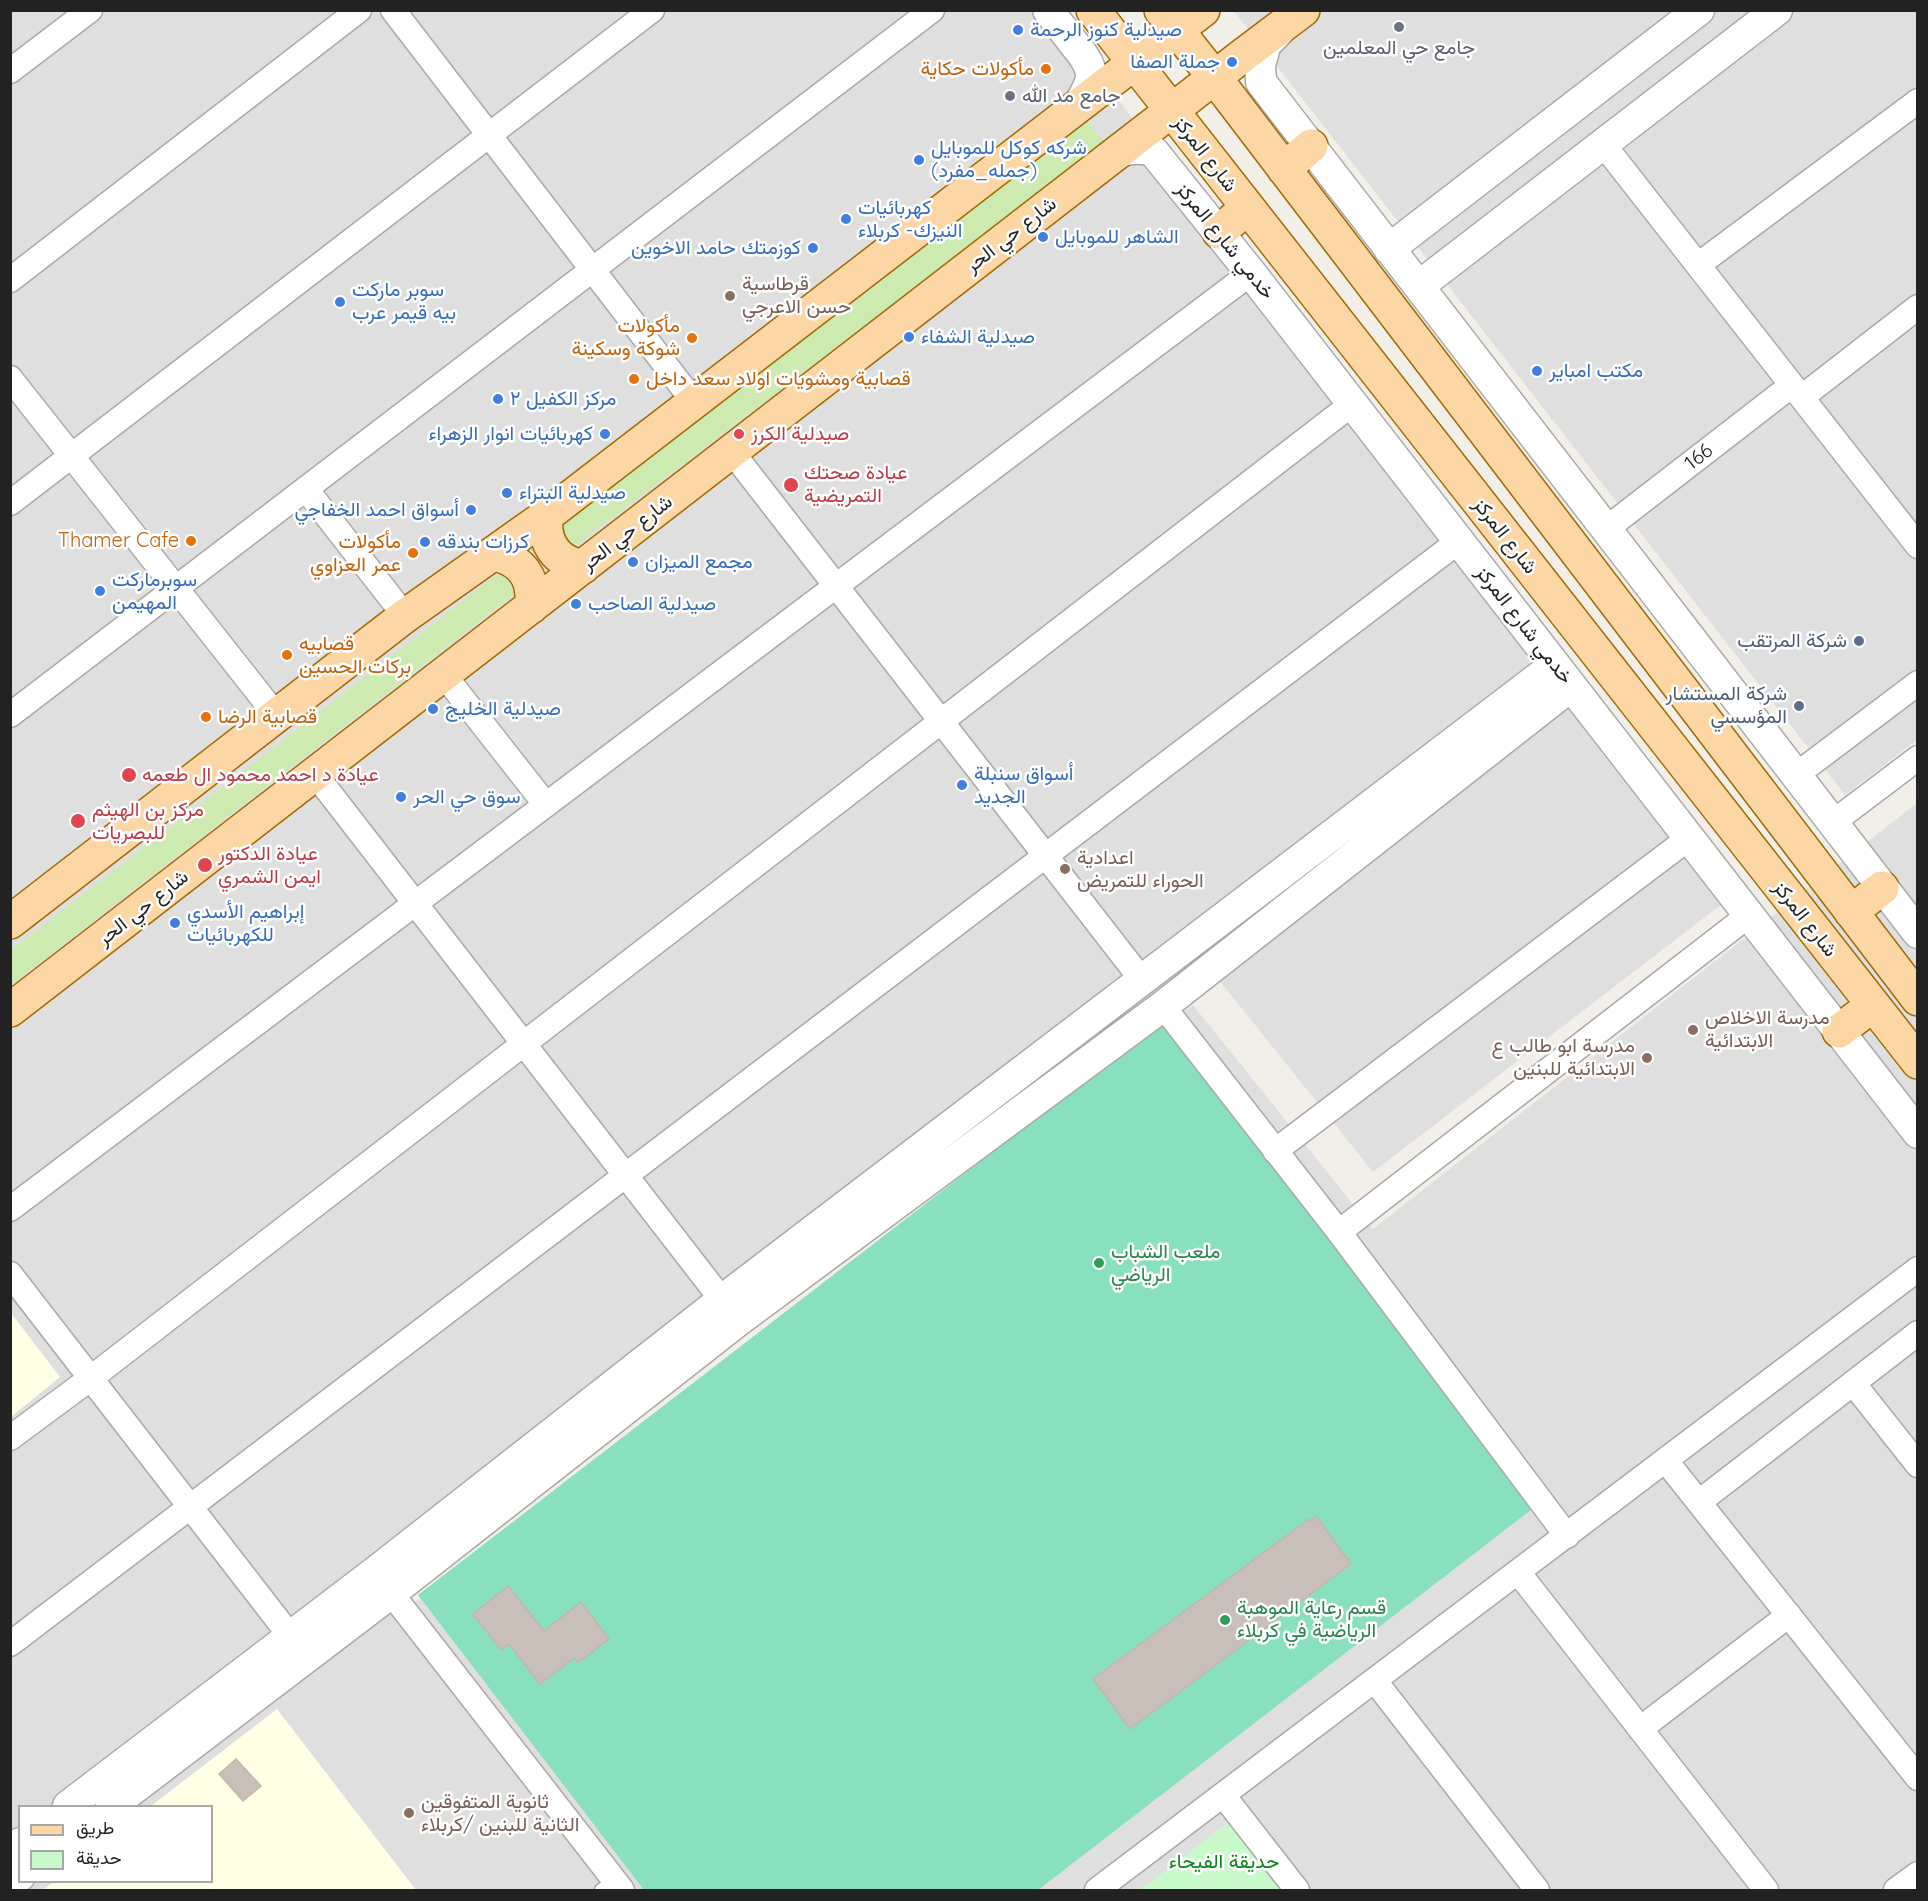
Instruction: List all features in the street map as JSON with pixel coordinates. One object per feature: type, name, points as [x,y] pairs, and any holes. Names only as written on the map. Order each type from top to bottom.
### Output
[{"type":"main road","name":"شارع المركز","points":[[1093,10],[1917,1062]]},
{"type":"main road","points":[[10,922],[405,616],[546,516],[1134,64],[1169,21],[1203,10]]},
{"type":"main road","name":"شارع حي الحر","points":[[10,1010],[1295,17]]},
{"type":"main road","name":"شارع المركز","points":[[1169,21],[1215,78],[1917,999]]},
{"type":"main road","points":[[1284,169],[1311,146]]},
{"type":"main road","points":[[1219,232],[1247,208]]},
{"type":"main road","points":[[546,516],[545,534],[552,550],[566,562],[583,567]]},
{"type":"main road","points":[[494,554],[510,558],[523,568],[531,583],[533,599],[531,607]]},
{"type":"main road","points":[[1851,912],[1882,888]]},
{"type":"main road","points":[[1839,1031],[1873,1005]]},
{"type":"street","points":[[10,71],[90,10]]},
{"type":"street","points":[[10,280],[359,10]]},
{"type":"street","points":[[393,10],[694,402]]},
{"type":"street","points":[[10,503],[652,10]]},
{"type":"street","points":[[10,715],[932,10]]},
{"type":"street","points":[[1048,10],[1089,62],[1091,75],[1088,91],[1076,108]]},
{"type":"street","points":[[1389,249],[1699,10]]},
{"type":"street","points":[[1419,286],[1777,10]]},
{"type":"street","points":[[1295,17],[1266,44],[1260,65],[1261,82],[1917,933]]},
{"type":"street","points":[[1698,265],[1917,101]]},
{"type":"street","points":[[1603,144],[1917,546]]},
{"type":"street","name":"خدمي شارع المركز","points":[[1114,155],[1122,150],[1141,148],[1153,151],[1251,273],[1917,1133]]},
{"type":"street","points":[[1450,202],[1442,216],[1442,227],[1446,236],[1455,242],[1465,243],[1482,238]]},
{"type":"street","points":[[10,1209],[1251,273]]},
{"type":"street","name":"166","points":[[1606,529],[1917,307]]},
{"type":"street","points":[[10,378],[276,715]]},
{"type":"street","points":[[10,1438],[91,1378],[1352,404]]},
{"type":"street","points":[[732,452],[1142,980]]},
{"type":"street","points":[[306,489],[405,616]]},
{"type":"street","points":[[10,1644],[1459,541]]},
{"type":"street","points":[[444,675],[546,805]]},
{"type":"street","points":[[112,1805],[391,1593],[528,1469],[722,1300],[1142,980],[1563,675]]},
{"type":"street","points":[[69,1805],[291,1636],[738,1321],[1162,1006],[1563,675]]},
{"type":"street","points":[[1796,776],[1917,683]]},
{"type":"street","points":[[1832,822],[1917,758]]},
{"type":"street","points":[[315,774],[722,1300]]},
{"type":"street","points":[[1275,1151],[1689,838]]},
{"type":"street","points":[[1339,1232],[1749,915]]},
{"type":"street","points":[[1162,1006],[1339,1232],[1567,1536]]},
{"type":"street","points":[[1097,1890],[1917,1269]]},
{"type":"street","points":[[10,1275],[291,1636]]},
{"type":"street","points":[[1699,1502],[1917,1333]]},
{"type":"street","points":[[1853,1383],[1917,1465]]},
{"type":"street","points":[[1666,1461],[1917,1778]]},
{"type":"street","points":[[1518,1572],[1766,1890]]},
{"type":"street","points":[[391,1593],[612,1887]]},
{"type":"street","points":[[1640,1729],[1789,1615]]},
{"type":"street","points":[[1375,1681],[1536,1890]]},
{"type":"street","points":[[1223,1795],[1297,1890]]},
{"type":"street","points":[[1896,1890],[1917,1874]]},
{"type":"shaded area","points":[[11,11],[1051,11],[1726,901],[1373,1172],[1202,959],[382,1572],[612,1890],[11,1890]]},
{"type":"shaded area","points":[[1234,11],[1917,11],[1917,740],[1845,795]]},
{"type":"shaded area","points":[[1917,803],[1917,1890],[637,1890],[414,1603],[1193,1005],[1373,1229]]},
{"type":"shaded area","points":[[11,1313],[60,1377],[10,1417]]},
{"type":"shaded area","points":[[277,1709],[416,1890],[42,1890],[52,1883],[213,1883],[213,1805],[152,1805]]},
{"type":"green space","points":[[1086,120],[1104,143],[567,552],[552,533]]},
{"type":"green space","points":[[504,569],[519,590],[11,985],[11,950]]},
{"type":"green space","name":"ملعب الشباب الرياضي","points":[[1164,1020],[1536,1506],[1038,1890],[644,1890],[418,1595]]},
{"type":"green space","name":"حديقة الفيحاء","points":[[1230,1821],[1283,1890],[1140,1890]]},
{"type":"building","points":[[1316,1516],[1351,1564],[1130,1729],[1093,1679]]},
{"type":"building","points":[[508,1586],[544,1631],[581,1602],[609,1639],[578,1663],[574,1658],[540,1684],[509,1644],[501,1650],[473,1614]]},
{"type":"building","points":[[236,1759],[261,1786],[243,1801],[219,1774]]},
{"type":"place","name":"جامع حي المعلمين","points":[[1399,27]]},
{"type":"place","name":"صيدلية كنوز الرحمة","points":[[1018,30]]},
{"type":"place","name":"جملة الصفا","points":[[1232,62]]},
{"type":"place","name":"مأكولات حكاية","points":[[1046,69]]},
{"type":"place","name":"جامع مد الله","points":[[1010,96]]},
{"type":"place","name":"شركه كوكل للموبايل (جمله_مفرد)","points":[[919,160]]},
{"type":"place","name":"كهربائيات النيزك- كربلاء","points":[[846,219]]},
{"type":"place","name":"الشاهر للموبايل","points":[[1043,237]]},
{"type":"place","name":"كوزمتك حامد الاخوين","points":[[813,248]]},
{"type":"place","name":"قرطاسية حسن الاعرجي","points":[[730,296]]},
{"type":"place","name":"سوبر ماركت بيه قيمر عرب","points":[[340,302]]},
{"type":"place","name":"صيدلية الشفاء","points":[[909,337]]},
{"type":"place","name":"مأكولات شوكة وسكينة","points":[[692,338]]},
{"type":"place","name":"مكتب امباير","points":[[1537,371]]},
{"type":"place","name":"قصابية ومشويات اولاد سعد داخل","points":[[634,379]]},
{"type":"place","name":"مركز الكفيل ٢","points":[[498,399]]},
{"type":"place","name":"كهربائيات انوار الزهراء","points":[[605,434]]},
{"type":"place","name":"صيدلية الكرز","points":[[739,434]]},
{"type":"place","name":"عيادة صحتك التمريضية","points":[[791,485]]},
{"type":"place","name":"صيدلية البتراء","points":[[507,493]]},
{"type":"place","name":"أسواق احمد الخفاجي","points":[[471,510]]},
{"type":"place","name":"Thamer Cafe","points":[[191,541]]},
{"type":"place","name":"كرزات بندقه","points":[[425,542]]},
{"type":"place","name":"مأكولات عمر العزاوي","points":[[413,553]]},
{"type":"place","name":"مجمع الميزان","points":[[633,562]]},
{"type":"place","name":"سوبرماركت المهيمن","points":[[100,591]]},
{"type":"place","name":"صيدلية الصاحب","points":[[576,604]]},
{"type":"place","name":"شركة المرتقب","points":[[1859,641]]},
{"type":"place","name":"قصابيه بركات الحسين","points":[[287,655]]},
{"type":"place","name":"شركة المستشار المؤسسي","points":[[1799,706]]},
{"type":"place","name":"صيدلية الخليج","points":[[433,709]]},
{"type":"place","name":"قصابية الرضا","points":[[206,717]]},
{"type":"place","name":"عيادة د احمد محمود ال طعمه","points":[[129,775]]},
{"type":"place","name":"أسواق سنبلة الجديد","points":[[962,785]]},
{"type":"place","name":"سوق حي الحر","points":[[401,797]]},
{"type":"place","name":"مركز بن الهيثم للبصريات","points":[[78,821]]},
{"type":"place","name":"عيادة الدكتور ايمن الشمري","points":[[205,865]]},
{"type":"place","name":"اعدادية الحوراء للتمريض","points":[[1065,869]]},
{"type":"place","name":"إبراهيم الأسدي للكهربائيات","points":[[175,923]]},
{"type":"place","name":"مدرسة الاخلاص الابتدائية","points":[[1693,1030]]},
{"type":"place","name":"مدرسة ابو طالب ع الابتدائية للبنين","points":[[1647,1058]]},
{"type":"place","name":"ملعب الشباب الرياضي","points":[[1099,1263]]},
{"type":"place","name":"قسم رعاية الموهبة الرياضية في كربلاء","points":[[1225,1620]]},
{"type":"place","name":"ثانوية المتفوقين الثانية للبنين /كربلاء","points":[[409,1813]]}]
